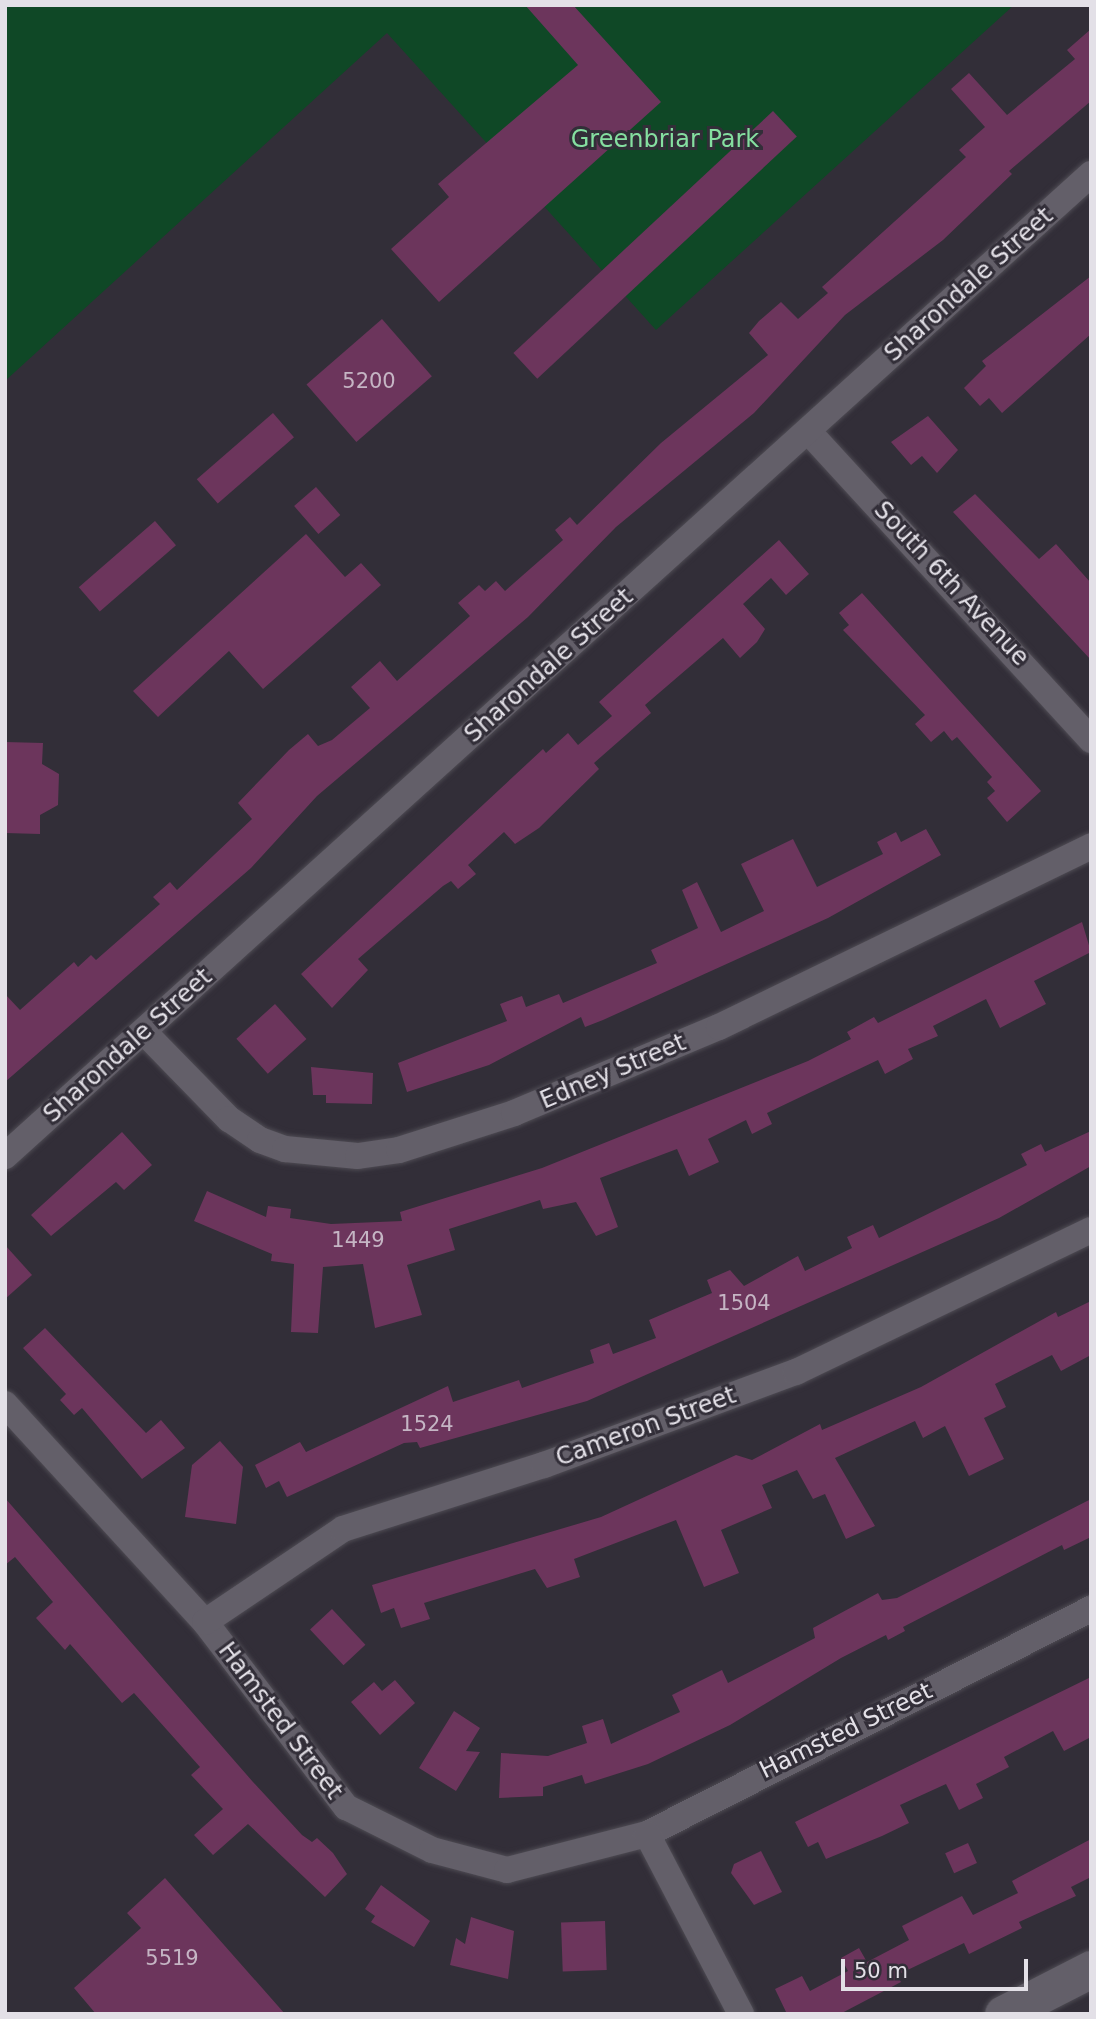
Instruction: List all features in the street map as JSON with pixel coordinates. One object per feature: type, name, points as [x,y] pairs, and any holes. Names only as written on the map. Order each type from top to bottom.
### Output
[{"type":"main road","points":[[1003,2014],[1091,1969]]},
{"type":"street","name":"Sharondale Street","points":[[5,1156],[1091,174]]},
{"type":"street","name":"South 6th Avenue","points":[[808,431],[1091,740]]},
{"type":"street","name":"Edney Street","points":[[144,1032],[229,1119],[260,1140],[285,1149],[358,1156],[399,1150],[514,1113],[719,1027],[1091,846]]},
{"type":"street","name":"Cameron Street","points":[[205,1622],[343,1529],[544,1465],[796,1372],[1091,1230]]},
{"type":"street","name":"Hamsted Street","points":[[5,1404],[205,1622],[346,1807],[380,1828],[507,1870],[648,1834],[1091,1609]]},
{"type":"street","points":[[648,1834],[741,2014]]},
{"type":"green space","name":"Greenbriar Park","points":[[5,5],[1014,5],[656,330],[387,33],[5,381]]},
{"type":"building","points":[[525,5],[573,5],[661,102],[439,302],[391,249],[449,197],[438,184],[578,65]]},
{"type":"building","points":[[1091,29],[1091,101],[1009,171],[1012,174],[943,240],[845,315],[754,413],[616,527],[528,617],[317,796],[251,868],[5,1082],[5,994],[20,1010],[74,962],[78,967],[91,955],[96,960],[160,904],[153,897],[170,882],[177,890],[252,819],[238,803],[289,750],[308,734],[318,746],[332,740],[370,708],[351,687],[380,661],[397,681],[470,616],[458,603],[479,585],[485,591],[496,581],[505,591],[563,540],[555,530],[570,517],[577,525],[661,443],[768,355],[749,333],[759,321],[781,302],[798,319],[828,293],[822,287],[966,157],[959,150],[985,127],[951,89],[969,73],[1007,115],[1075,59],[1067,50]]},
{"type":"building","points":[[773,111],[797,137],[537,379],[513,353]]},
{"type":"building","points":[[1091,276],[1091,334],[1002,413],[989,398],[980,406],[964,388],[986,366],[982,361]]},
{"type":"building","points":[[382,319],[432,376],[356,442],[307,385]]},
{"type":"building","points":[[273,413],[294,437],[218,503],[197,479]]},
{"type":"building","points":[[928,416],[958,450],[937,473],[922,456],[911,465],[891,442]]},
{"type":"building","points":[[316,487],[340,515],[318,534],[294,506]]},
{"type":"building","points":[[975,494],[1039,559],[1056,544],[1091,583],[1091,660],[953,512]]},
{"type":"building","points":[[155,521],[176,545],[100,611],[79,587]]},
{"type":"building","points":[[306,534],[345,577],[361,563],[381,585],[263,689],[229,651],[158,717],[133,691]]},
{"type":"building","points":[[779,540],[809,574],[786,595],[771,578],[743,604],[765,629],[757,642],[740,658],[723,638],[645,705],[651,713],[594,763],[599,769],[539,828],[515,844],[504,832],[468,865],[476,874],[458,889],[451,881],[443,886],[358,959],[368,970],[332,1008],[301,974],[543,749],[546,753],[568,733],[578,745],[612,716],[599,702]]},
{"type":"building","points":[[862,593],[1041,791],[1007,822],[987,798],[995,791],[987,782],[992,777],[957,737],[952,741],[944,731],[931,742],[915,724],[925,715],[843,630],[849,625],[839,613]]},
{"type":"building","points":[[5,742],[43,743],[42,764],[59,774],[58,805],[40,815],[40,834],[5,833]]},
{"type":"building","points":[[926,829],[941,855],[828,918],[603,1020],[585,1027],[581,1017],[489,1065],[407,1092],[398,1063],[507,1021],[500,1004],[522,996],[526,1007],[559,994],[563,1003],[657,963],[651,950],[698,928],[682,890],[697,882],[721,932],[764,911],[741,864],[793,839],[817,887],[883,854],[877,842],[896,832],[901,842]]},
{"type":"building","points":[[1082,922],[1091,952],[1034,981],[1046,1004],[1000,1028],[986,999],[933,1026],[938,1036],[908,1049],[913,1059],[885,1074],[878,1060],[767,1113],[772,1124],[752,1134],[746,1120],[708,1139],[719,1162],[689,1176],[677,1149],[600,1178],[618,1227],[596,1236],[576,1202],[543,1209],[540,1200],[449,1229],[455,1250],[407,1265],[422,1315],[375,1328],[363,1264],[323,1267],[318,1333],[291,1332],[294,1264],[271,1261],[272,1254],[194,1221],[207,1191],[266,1217],[268,1206],[291,1209],[290,1218],[331,1224],[402,1221],[400,1212],[542,1168],[808,1061],[851,1039],[847,1032],[874,1017],[878,1023]]},
{"type":"building","points":[[275,1004],[306,1039],[268,1074],[236,1039]]},
{"type":"building","points":[[311,1067],[373,1073],[372,1104],[326,1103],[326,1095],[313,1095]]},
{"type":"building","points":[[1091,1131],[1091,1166],[999,1218],[587,1401],[420,1448],[417,1442],[404,1443],[287,1497],[279,1481],[266,1488],[255,1465],[300,1442],[306,1452],[448,1386],[453,1402],[519,1380],[522,1388],[594,1363],[590,1350],[609,1343],[613,1354],[656,1338],[649,1320],[712,1293],[707,1280],[730,1270],[744,1286],[798,1256],[805,1271],[852,1248],[847,1237],[873,1225],[879,1238],[1027,1165],[1021,1154],[1041,1144],[1045,1152]]},
{"type":"building","points":[[122,1132],[152,1165],[124,1190],[116,1182],[51,1236],[31,1215]]},
{"type":"building","points":[[5,1245],[32,1275],[5,1299]]},
{"type":"building","points":[[1091,1301],[1091,1355],[1061,1371],[1052,1355],[995,1384],[1006,1407],[984,1418],[1004,1459],[969,1476],[945,1426],[923,1438],[915,1421],[835,1458],[875,1526],[846,1539],[825,1494],[813,1499],[797,1470],[762,1485],[772,1508],[721,1530],[739,1573],[704,1587],[676,1520],[574,1559],[580,1577],[547,1588],[535,1569],[424,1603],[430,1619],[401,1628],[394,1608],[381,1613],[372,1585],[601,1517],[736,1455],[752,1460],[820,1424],[822,1430],[921,1387],[1056,1312],[1058,1317]]},
{"type":"building","points":[[45,1328],[146,1433],[161,1420],[185,1448],[142,1479],[82,1408],[74,1415],[60,1400],[66,1394],[23,1348]]},
{"type":"building","points":[[220,1441],[243,1467],[236,1524],[185,1517],[192,1465]]},
{"type":"building","points":[[5,1498],[253,1782],[302,1835],[312,1842],[317,1838],[333,1853],[347,1874],[325,1897],[248,1824],[213,1855],[194,1835],[223,1809],[191,1775],[200,1767],[134,1693],[122,1703],[70,1644],[65,1650],[36,1618],[53,1602],[15,1557],[5,1565]]},
{"type":"building","points":[[1091,1499],[1091,1537],[1064,1550],[1062,1545],[903,1627],[905,1631],[888,1640],[886,1635],[841,1658],[730,1725],[648,1764],[585,1784],[582,1775],[543,1787],[543,1796],[499,1798],[501,1753],[548,1756],[587,1743],[582,1726],[603,1719],[611,1744],[680,1712],[672,1695],[722,1670],[728,1683],[815,1638],[813,1628],[878,1593],[882,1600],[897,1598]]},
{"type":"building","points":[[332,1609],[365,1645],[343,1665],[310,1629]]},
{"type":"building","points":[[1091,1677],[1091,1737],[1064,1751],[1053,1731],[1004,1757],[1009,1767],[976,1784],[983,1798],[959,1810],[946,1784],[900,1805],[909,1823],[882,1836],[826,1859],[818,1842],[808,1847],[795,1822]]},
{"type":"building","points":[[395,1680],[415,1703],[380,1735],[351,1702],[374,1682],[382,1691]]},
{"type":"building","points":[[454,1711],[480,1728],[466,1751],[480,1752],[456,1791],[419,1768]]},
{"type":"building","points":[[1091,1839],[1091,1877],[1071,1887],[1076,1896],[1019,1922],[1022,1928],[969,1954],[964,1943],[897,1975],[901,1982],[840,2014],[787,2014],[775,1989],[802,1976],[810,1991],[848,1971],[841,1958],[859,1948],[867,1962],[909,1940],[902,1926],[962,1896],[973,1915],[1018,1893],[1012,1881]]},
{"type":"building","points":[[968,1843],[977,1863],[954,1873],[945,1853]]},
{"type":"building","points":[[761,1851],[782,1892],[754,1905],[731,1873],[734,1864]]},
{"type":"building","points":[[165,1878],[285,2014],[96,2014],[74,1988],[141,1928],[127,1913]]},
{"type":"building","points":[[381,1885],[430,1921],[414,1947],[371,1922],[375,1916],[365,1909]]},
{"type":"building","points":[[471,1917],[514,1931],[508,1979],[450,1965],[456,1938],[465,1944]]},
{"type":"building","points":[[605,1921],[607,1970],[563,1972],[561,1923]]}]
